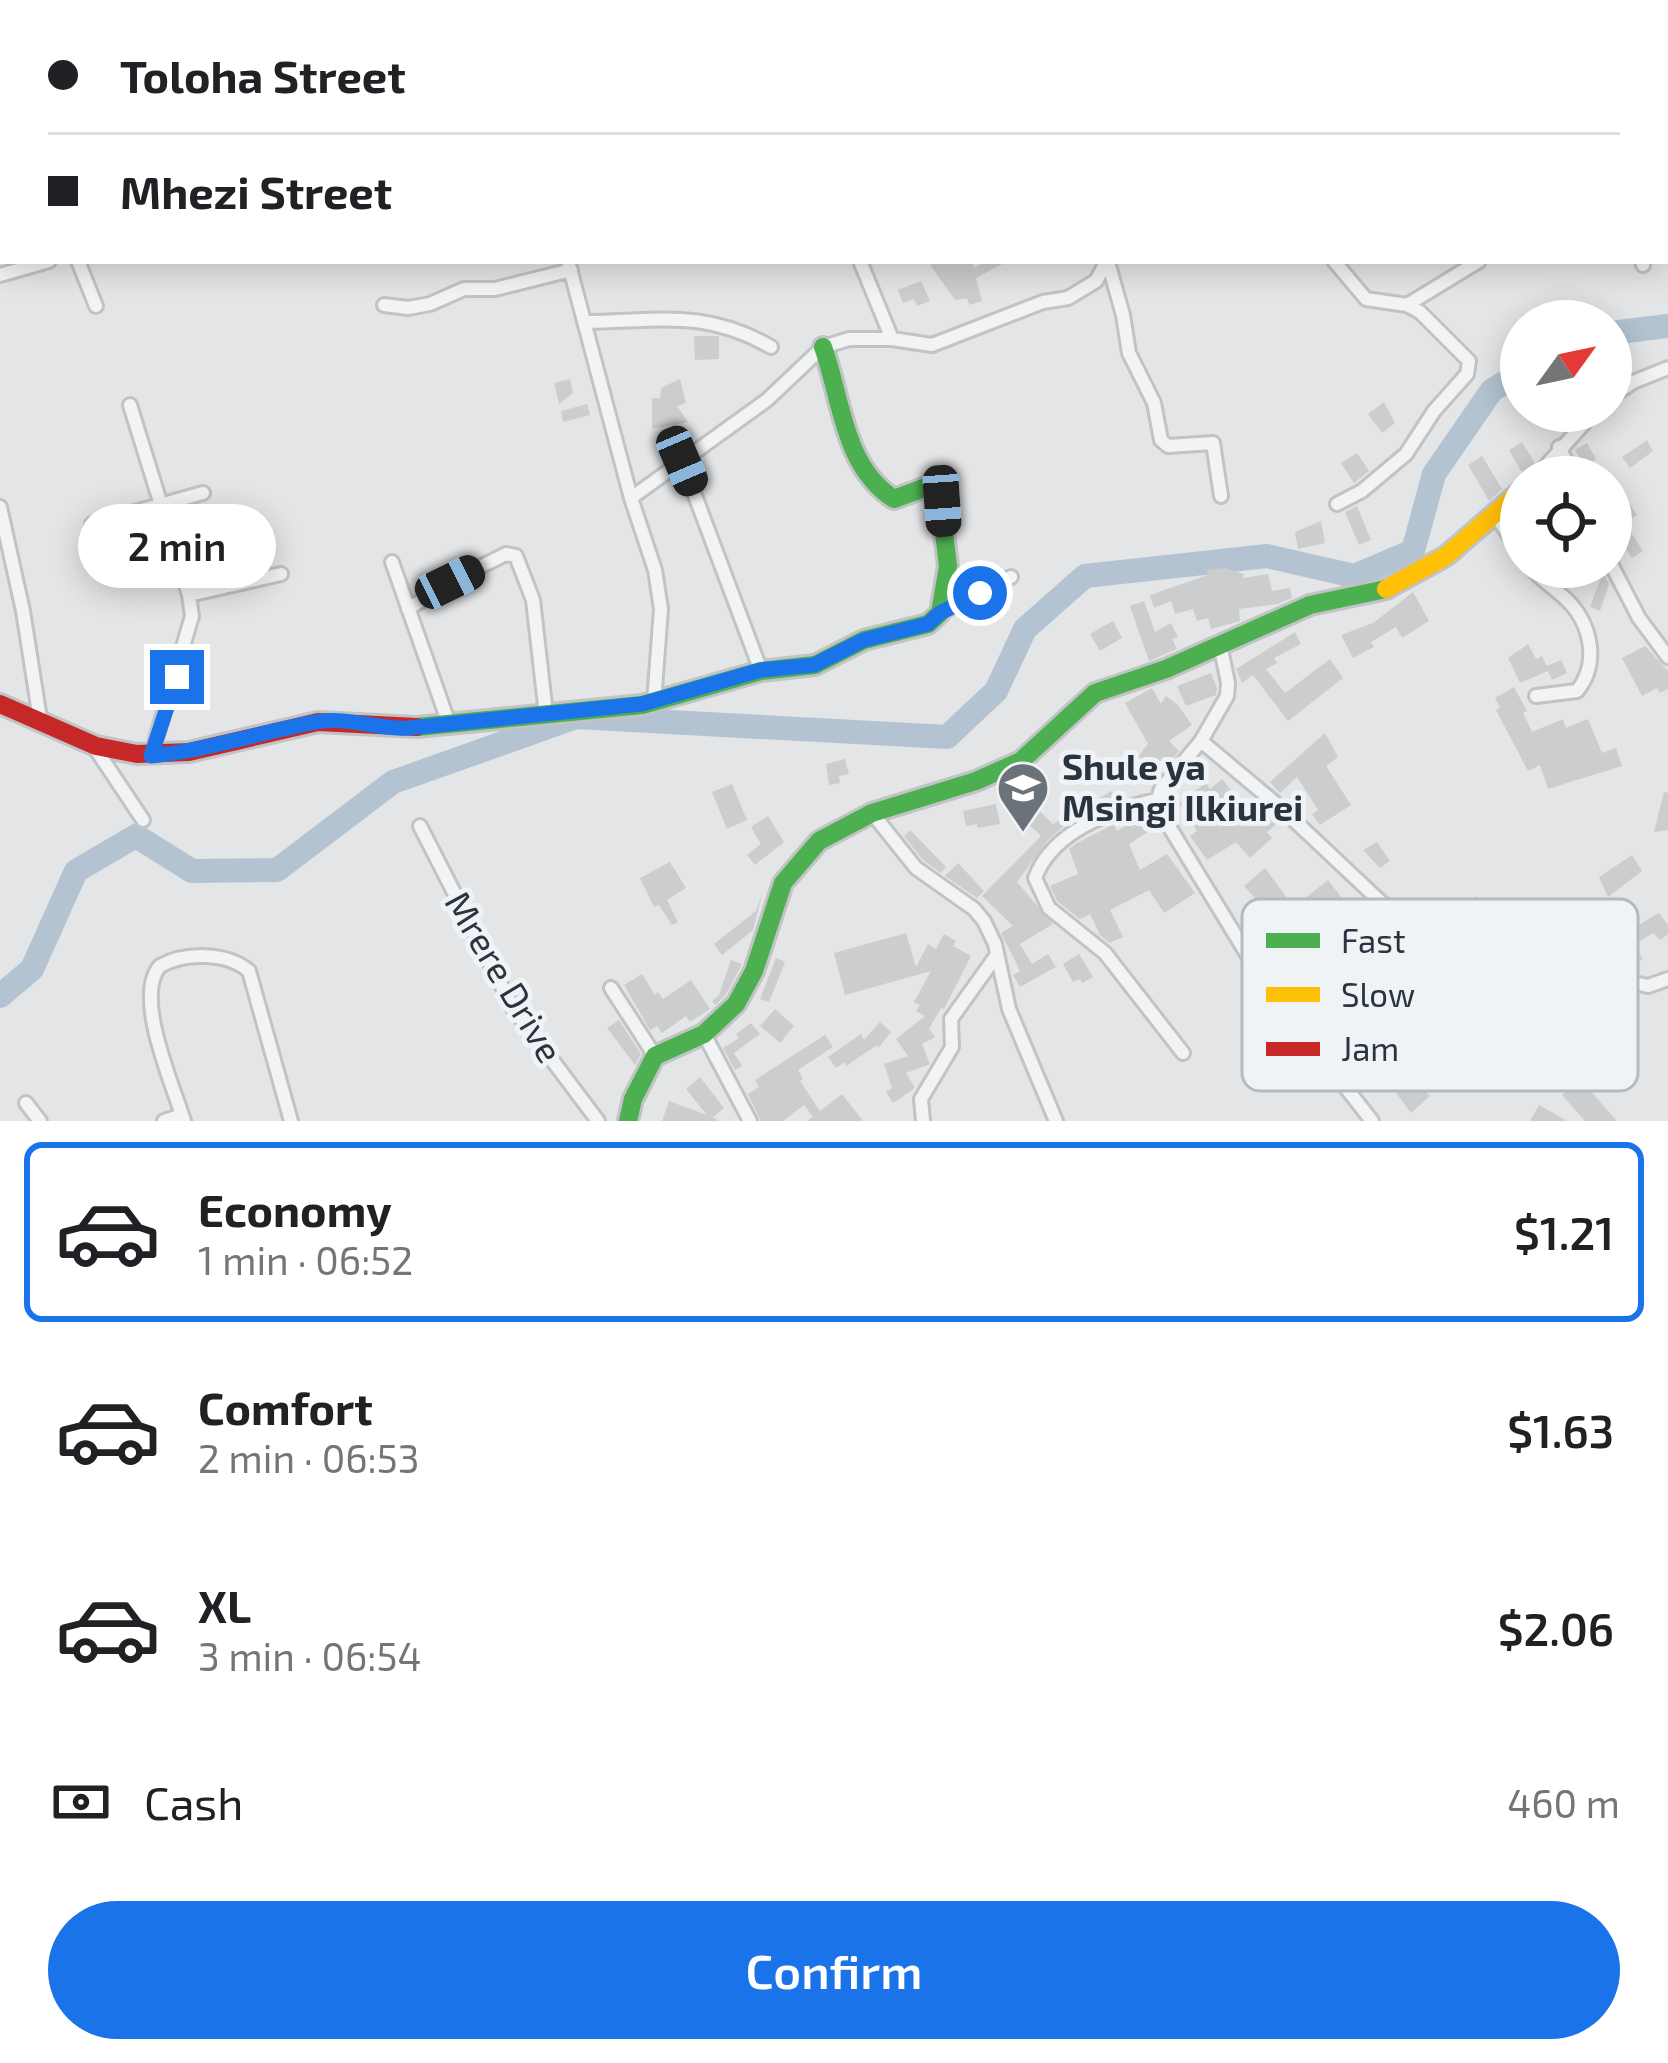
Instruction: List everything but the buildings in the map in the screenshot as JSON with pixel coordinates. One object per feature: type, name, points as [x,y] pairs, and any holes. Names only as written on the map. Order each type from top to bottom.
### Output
[{"type":"street","points":[[0,275],[38,264]]},
{"type":"street","points":[[79,264],[96,306]]},
{"type":"street","points":[[861,264],[892,339]]},
{"type":"street","points":[[632,498],[767,400],[823,347],[849,339],[932,345],[1043,302],[1068,298],[1096,281],[1105,264]]},
{"type":"street","points":[[1108,264],[1129,353],[1154,403],[1161,440],[1179,447],[1213,443],[1221,496]]},
{"type":"street","points":[[1337,264],[1366,299],[1407,305],[1420,312],[1469,361],[1467,374],[1434,411],[1406,454],[1362,491],[1337,504]]},
{"type":"street","points":[[1407,305],[1476,264]]},
{"type":"street","points":[[384,305],[430,304],[464,289],[496,289],[569,265],[659,589],[654,702]]},
{"type":"street","points":[[586,322],[712,322],[770,347]]},
{"type":"street","points":[[823,347],[854,458],[888,497],[936,487],[942,501],[948,566],[940,613]]},
{"type":"street","points":[[1632,383],[1668,368]]},
{"type":"street","points":[[130,405],[189,595],[188,635],[151,756]]},
{"type":"street","points":[[1551,456],[1573,432]]},
{"type":"street","points":[[1558,447],[1563,456]]},
{"type":"street","points":[[682,461],[761,670]]},
{"type":"street","points":[[92,524],[203,493]]},
{"type":"street","points":[[0,506],[40,719]]},
{"type":"street","points":[[628,1121],[633,1099],[655,1056],[704,1034],[736,1004],[777,898],[798,861],[819,841],[872,813],[994,775],[1034,751],[1085,699],[1310,605],[1394,587],[1446,556],[1500,512]]},
{"type":"street","points":[[1496,516],[1500,522]]},
{"type":"street","points":[[408,609],[450,582],[512,553],[533,600],[546,714]]},
{"type":"street","points":[[392,562],[449,724]]},
{"type":"street","points":[[189,595],[281,574]]},
{"type":"street","points":[[0,704],[93,744],[151,756],[226,745],[318,722],[340,720],[385,729],[654,702],[761,670],[824,662],[864,640],[928,624],[940,613],[1011,577]]},
{"type":"street","points":[[1536,696],[1577,691],[1591,670],[1592,655],[1575,611],[1552,588]]},
{"type":"street","points":[[1623,588],[1668,657]]},
{"type":"street","points":[[1220,644],[1227,696],[1201,741],[1161,789],[1156,806],[1242,947]]},
{"type":"street","points":[[1201,741],[1378,899]]},
{"type":"street","points":[[93,744],[143,820]]},
{"type":"street","points":[[1160,799],[1120,809],[1088,824],[1055,850],[1036,878],[1049,908],[1105,953],[1183,1053]]},
{"type":"street","points":[[872,813],[916,868],[984,921],[1009,1009],[1056,1121]]},
{"type":"street","name":"Mrere Drive","points":[[420,826],[505,994],[598,1121]]},
{"type":"street","points":[[923,1121],[921,1099],[952,1047],[952,1019],[996,956]]},
{"type":"street","points":[[164,1121],[184,1121],[152,1013],[150,987],[160,966],[188,957],[229,961],[248,971],[291,1121]]},
{"type":"street","points":[[1638,984],[1648,986],[1668,979]]},
{"type":"street","points":[[611,988],[655,1056]]},
{"type":"street","points":[[704,1034],[750,1121]]},
{"type":"street","points":[[1348,1091],[1372,1121]]},
{"type":"street","points":[[26,1103],[40,1121]]},
{"type":"waterway","points":[[1632,330],[1668,326]]},
{"type":"waterway","points":[[0,996],[32,969],[76,871],[136,836],[192,871],[277,870],[393,782],[576,717],[947,737],[996,691],[1025,629],[1085,576],[1267,556],[1354,576],[1413,551],[1434,474],[1492,390],[1500,385]]},
{"type":"traffic: fast","points":[[417,727],[642,705],[761,671],[815,665],[864,640],[928,624],[940,613],[948,566],[939,492],[929,486],[894,499],[864,469],[846,431],[823,347]]},
{"type":"traffic: fast","points":[[628,1121],[633,1099],[655,1056],[704,1034],[736,1004],[754,971],[783,883],[819,841],[872,813],[976,781],[1021,761],[1095,693],[1166,669],[1310,605],[1386,589]]},
{"type":"traffic: slow","points":[[1386,589],[1446,556],[1500,509]]},
{"type":"traffic: jam","points":[[0,704],[96,746],[137,754],[189,752],[318,722],[417,727]]},
{"type":"place","name":"Shule ya Msingi Ilkiurei","points":[[1023,834]]},
{"type":"route","points":[[177,677],[151,756],[226,745],[318,722],[409,728],[654,702],[761,670],[824,662],[864,640],[928,624],[980,593]]}]
